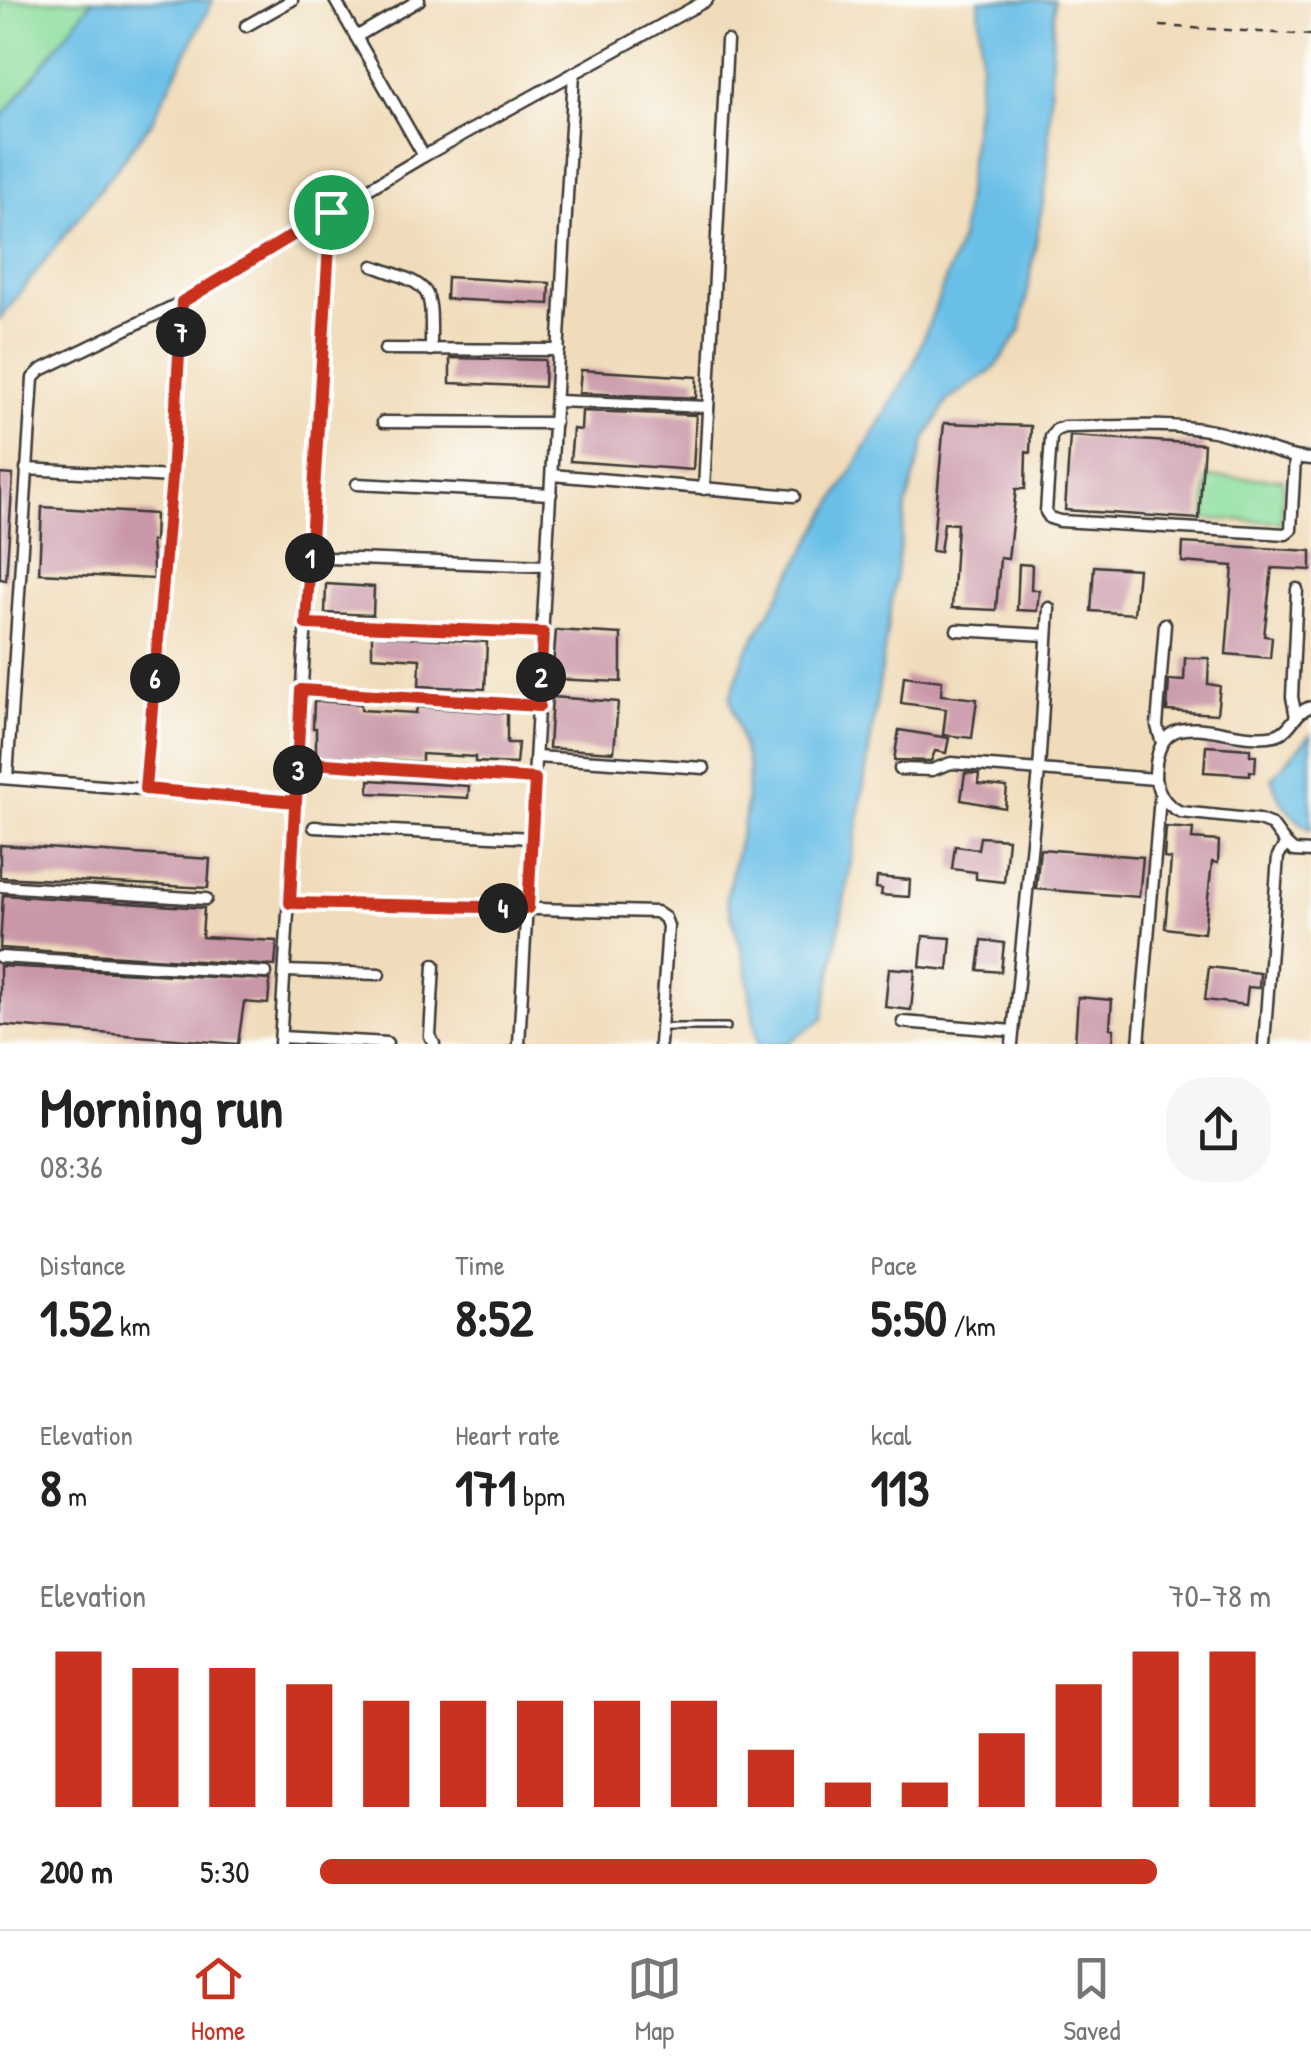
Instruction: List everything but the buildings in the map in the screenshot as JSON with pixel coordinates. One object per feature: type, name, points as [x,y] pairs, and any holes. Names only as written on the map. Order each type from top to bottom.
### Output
[{"type":"street","points":[[246,26],[292,0]]},
{"type":"street","points":[[335,0],[424,156]]},
{"type":"street","points":[[356,36],[419,0]]},
{"type":"street","points":[[296,802],[4,778],[30,389],[36,373],[182,302],[424,156],[707,0]]},
{"type":"street","points":[[704,489],[728,41]]},
{"type":"street","points":[[519,1044],[574,73]]},
{"type":"street","points":[[331,212],[280,1041],[388,1043]]},
{"type":"street","points":[[373,266],[418,282],[427,290],[431,300],[431,350]]},
{"type":"street","points":[[145,789],[172,477],[182,302]]},
{"type":"street","points":[[385,349],[559,350]]},
{"type":"street","points":[[557,401],[708,408]]},
{"type":"street","points":[[383,422],[555,423]]},
{"type":"street","points":[[1295,458],[1290,530],[1280,535],[1060,521],[1046,512],[1051,437],[1064,427],[1207,430],[1284,457],[1311,459]]},
{"type":"street","points":[[26,469],[172,477]]},
{"type":"street","points":[[552,475],[794,496]]},
{"type":"street","points":[[357,484],[551,494]]},
{"type":"street","points":[[328,558],[547,566]]},
{"type":"street","points":[[1296,716],[1292,697],[1297,588]]},
{"type":"street","points":[[1012,1044],[1040,771],[1049,608]]},
{"type":"street","points":[[306,624],[543,633]]},
{"type":"street","points":[[1139,1044],[1160,797],[1154,779],[1154,759],[1162,740],[1157,726],[1164,624]]},
{"type":"street","points":[[957,630],[1047,635]]},
{"type":"street","points":[[301,690],[539,706]]},
{"type":"street","points":[[1162,740],[1189,728],[1274,735],[1287,729],[1303,709],[1311,707]]},
{"type":"street","points":[[536,757],[704,768]]},
{"type":"street","points":[[298,762],[535,779]]},
{"type":"street","points":[[900,769],[932,770],[951,763],[1154,779]]},
{"type":"street","points":[[1160,797],[1181,812],[1259,820],[1272,825],[1294,851],[1311,852]]},
{"type":"street","points":[[314,827],[532,838]]},
{"type":"street","points":[[1264,1044],[1278,856],[1286,844]]},
{"type":"street","points":[[0,886],[206,899]]},
{"type":"street","points":[[290,903],[656,912],[668,926],[660,1044]]},
{"type":"street","points":[[0,957],[266,973]]},
{"type":"street","points":[[434,965],[430,1036],[434,1044]]},
{"type":"street","points":[[285,972],[379,974]]},
{"type":"street","points":[[903,1022],[1013,1031]]},
{"type":"lane","points":[[661,1027],[727,1027]]},
{"type":"path","points":[[1160,26],[1311,35]]},
{"type":"green space","points":[[0,0],[93,0],[0,120]]},
{"type":"green space","points":[[1207,477],[1283,479],[1281,522],[1205,519]]},
{"type":"water","points":[[93,0],[213,0],[151,123],[0,319],[0,120]]},
{"type":"water","points":[[979,0],[1054,0],[1047,178],[1021,330],[994,369],[948,400],[925,440],[906,506],[858,824],[823,1019],[786,1044],[757,1044],[746,966],[726,898],[745,816],[749,769],[730,698],[745,654],[913,366],[961,238],[981,64]]},
{"type":"water","points":[[1311,734],[1311,830],[1286,808],[1272,778]]},
{"type":"route","points":[[331,212],[182,302],[172,477],[145,789],[296,802],[298,762],[535,779],[528,908],[290,903],[296,802],[301,690],[539,706],[543,633],[306,624],[331,212]]}]
